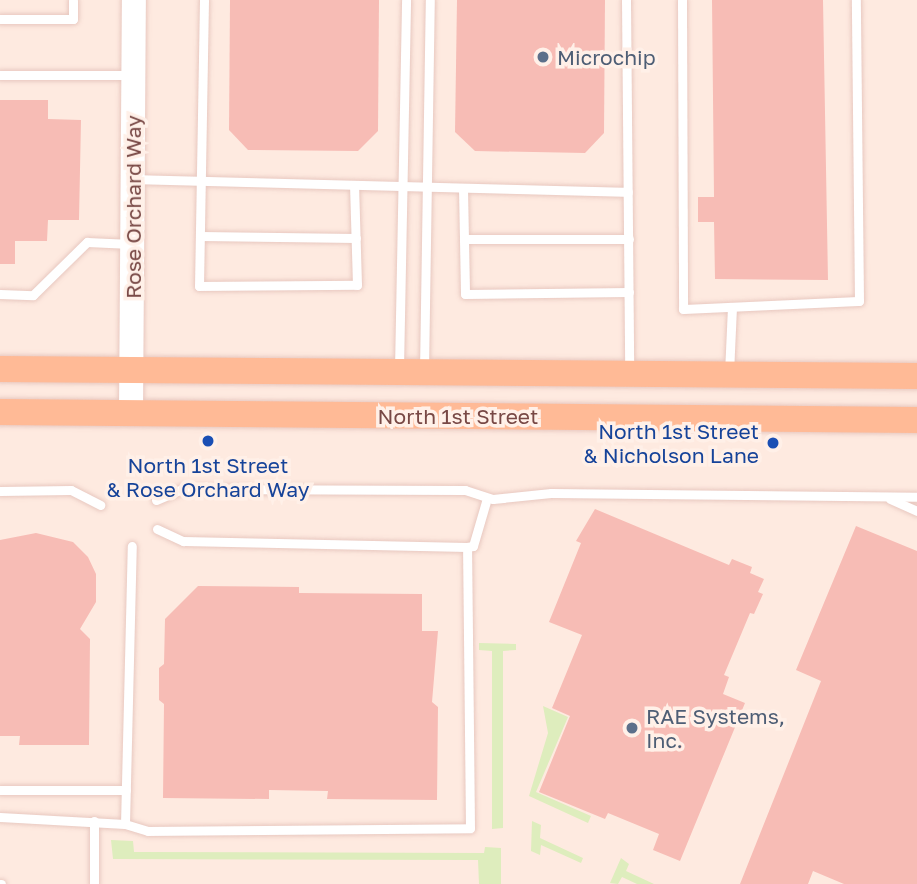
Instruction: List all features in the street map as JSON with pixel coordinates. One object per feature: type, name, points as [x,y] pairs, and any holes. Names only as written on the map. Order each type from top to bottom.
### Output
[{"type":"main road","name":"North 1st Street","points":[[0,369],[917,376]]},
{"type":"main road","name":"North 1st Street","points":[[0,412],[917,420]]},
{"type":"street","name":"Rose Orchard Way","points":[[131,413],[134,0]]},
{"type":"lane","points":[[0,19],[73,19],[73,0]]},
{"type":"lane","points":[[204,0],[199,286],[357,285],[354,186]]},
{"type":"lane","points":[[406,0],[402,187],[412,372]]},
{"type":"lane","points":[[412,372],[427,188],[430,0]]},
{"type":"lane","points":[[626,0],[629,374]]},
{"type":"lane","points":[[682,0],[683,309],[859,301],[856,0]]},
{"type":"lane","points":[[0,75],[133,75]]},
{"type":"lane","points":[[133,179],[201,183],[628,192]]},
{"type":"lane","points":[[463,188],[465,294],[629,292]]},
{"type":"lane","points":[[200,236],[356,238]]},
{"type":"lane","points":[[464,239],[628,239]]},
{"type":"lane","points":[[0,294],[33,295],[87,242],[133,244]]},
{"type":"lane","points":[[729,374],[732,307]]},
{"type":"lane","points":[[156,500],[182,489],[465,491],[487,498],[565,493],[917,497]]},
{"type":"lane","points":[[0,491],[71,490],[100,505]]},
{"type":"lane","points":[[157,529],[183,541],[473,547],[487,498]]},
{"type":"lane","points":[[888,498],[917,511]]},
{"type":"lane","points":[[125,824],[132,546]]},
{"type":"lane","points":[[0,817],[94,821],[125,824],[148,831],[470,828],[467,547]]},
{"type":"lane","points":[[0,790],[126,790]]},
{"type":"lane","points":[[94,821],[94,884]]},
{"type":"green space","points":[[479,643],[516,644],[516,650],[503,651],[503,828],[492,829],[492,651],[479,650]]},
{"type":"green space","points":[[543,706],[568,717],[536,792],[591,816],[588,823],[529,796],[548,733]]},
{"type":"green space","points":[[532,821],[541,825],[540,838],[583,858],[581,863],[541,845],[540,855],[531,851]]},
{"type":"green space","points":[[111,840],[133,841],[134,852],[484,853],[485,847],[501,848],[501,884],[479,884],[478,860],[113,859]]},
{"type":"green space","points":[[621,858],[629,864],[626,871],[654,884],[637,884],[622,877],[618,884],[610,883]]},
{"type":"building","points":[[230,0],[379,0],[378,131],[358,151],[248,150],[229,130]]},
{"type":"building","points":[[457,0],[605,0],[604,133],[585,153],[475,151],[455,132]]},
{"type":"building","points":[[712,0],[823,0],[828,280],[715,279],[714,222],[698,222],[698,197],[714,197]]},
{"type":"building","points":[[0,100],[48,100],[48,119],[81,120],[79,220],[48,220],[47,241],[15,241],[15,264],[0,264]]},
{"type":"building","points":[[595,509],[729,565],[732,559],[752,567],[750,573],[764,579],[758,592],[763,594],[754,614],[750,613],[724,675],[729,677],[723,694],[745,703],[680,861],[653,850],[659,834],[608,813],[605,819],[539,792],[570,716],[552,708],[582,635],[549,622],[581,543],[576,541]]},
{"type":"building","points":[[856,526],[917,551],[917,884],[844,884],[813,871],[808,884],[740,884],[821,681],[796,670]]},
{"type":"building","points":[[36,533],[73,542],[88,557],[96,574],[96,602],[80,629],[90,639],[89,745],[19,745],[20,736],[0,736],[0,540]]},
{"type":"building","points":[[198,586],[299,587],[299,593],[422,594],[422,631],[438,631],[432,702],[438,707],[437,800],[327,799],[328,791],[269,790],[269,799],[163,798],[164,704],[159,700],[159,668],[164,664],[165,619]]},
{"type":"place","name":"Microchip","points":[[543,57]]},
{"type":"place","name":"North 1st Street & Rose Orchard Way","points":[[208,441]]},
{"type":"place","name":"North 1st Street & Nicholson Lane","points":[[773,443]]},
{"type":"place","name":"RAE Systems, Inc.","points":[[632,728]]}]
